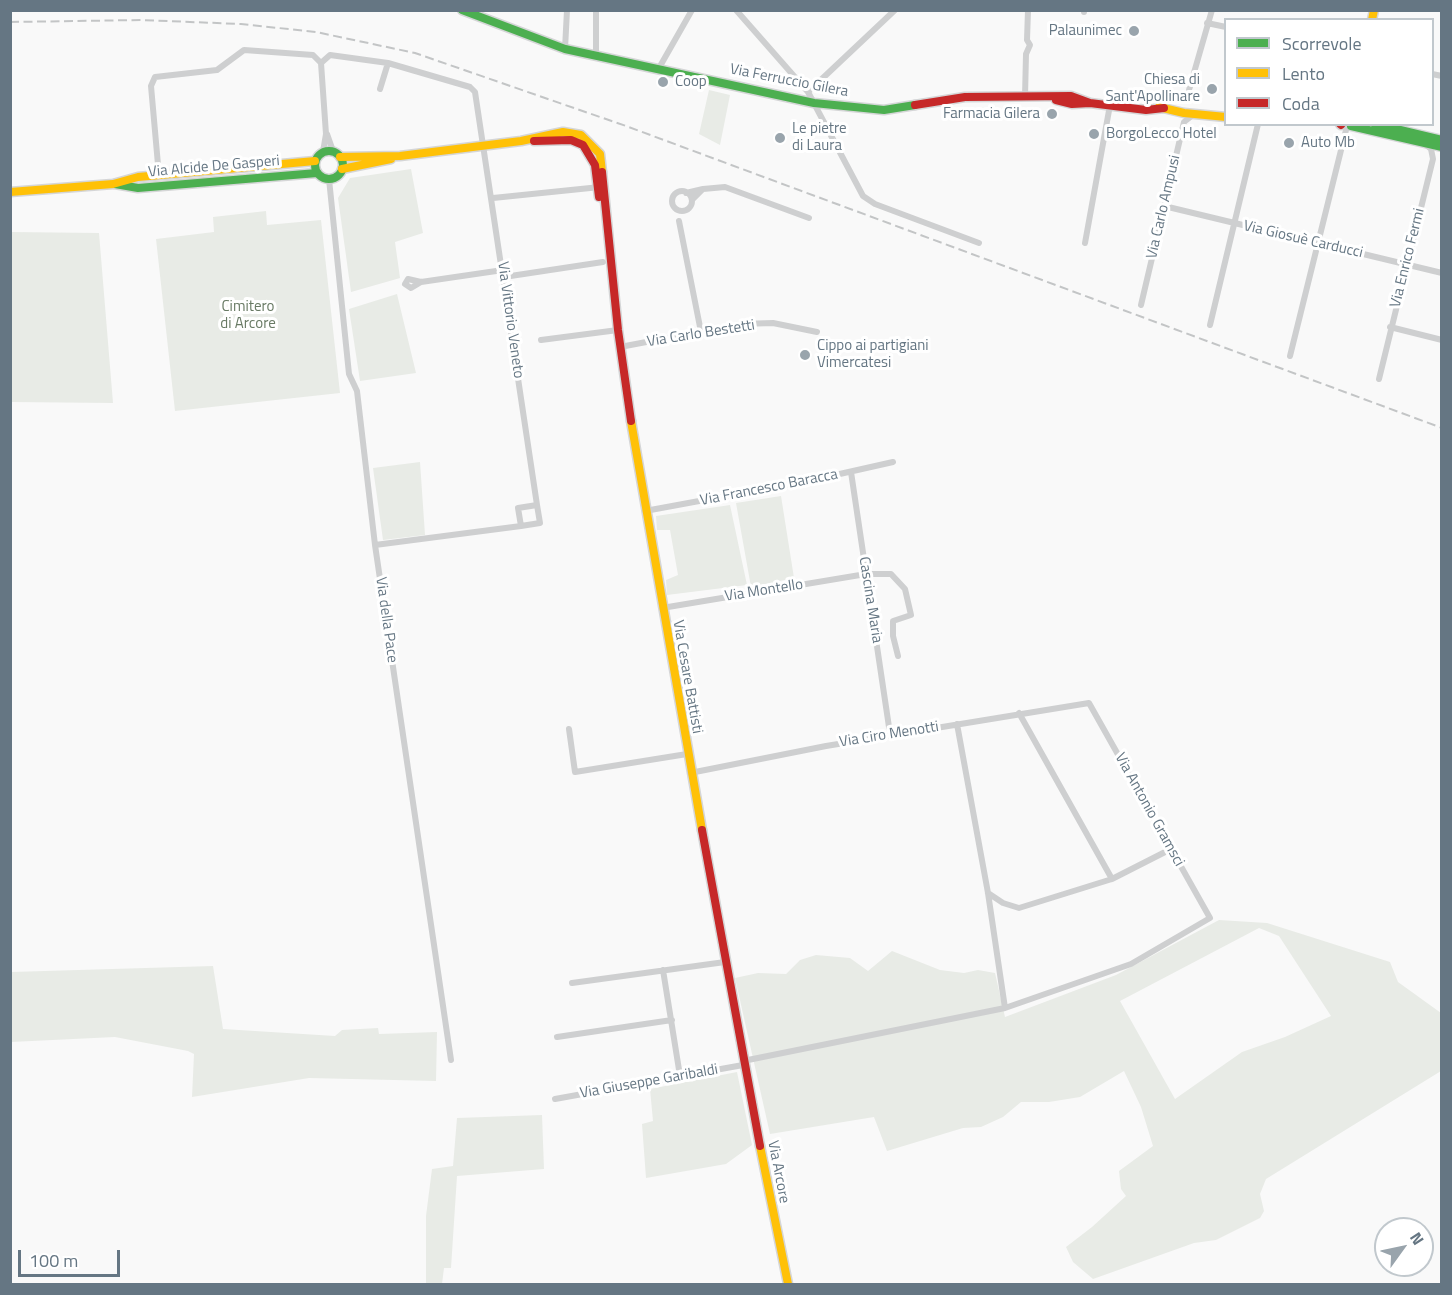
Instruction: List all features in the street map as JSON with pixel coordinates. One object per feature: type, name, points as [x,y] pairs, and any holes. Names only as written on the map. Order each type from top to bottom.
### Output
[{"type":"street","name":"Via Ferruccio Gilera","points":[[462,10],[494,25],[565,49],[814,103],[884,110],[965,97],[1050,98],[1071,96],[1090,103],[1126,106],[1147,104],[1194,114],[1224,117]]},
{"type":"street","points":[[565,49],[567,10]]},
{"type":"street","points":[[596,10],[596,55]]},
{"type":"street","points":[[659,68],[692,10]]},
{"type":"street","points":[[736,10],[808,92],[863,196],[874,204],[979,243]]},
{"type":"street","points":[[808,92],[895,10]]},
{"type":"street","points":[[1025,97],[1026,54],[1030,45],[1027,40],[1029,10]]},
{"type":"street","points":[[1189,90],[1212,10]]},
{"type":"street","points":[[1207,23],[1224,27]]},
{"type":"street","points":[[159,176],[151,86],[155,76],[218,70],[244,50],[313,56],[321,63],[327,134],[342,170]]},
{"type":"street","points":[[321,63],[330,55],[388,63],[474,90],[485,146],[400,156],[342,170],[337,176],[329,179],[317,173],[315,161],[323,152],[327,134]]},
{"type":"street","points":[[380,89],[388,63]]},
{"type":"street","points":[[1085,243],[1110,105]]},
{"type":"street","name":"Via Ferruccio Gilera","points":[[1179,110],[1184,108],[1224,111]]},
{"type":"street","name":"Via Carlo Ampusi","points":[[1141,305],[1184,122],[1194,114]]},
{"type":"street","points":[[1210,325],[1258,126]]},
{"type":"street","points":[[1290,356],[1345,126]]},
{"type":"street","points":[[1350,126],[1442,147]]},
{"type":"street","points":[[1383,126],[1442,140]]},
{"type":"street","name":"Via Cesare Battisti","points":[[485,146],[521,141],[558,132],[572,132],[585,138],[602,163],[601,187],[620,347],[645,512],[743,1063]]},
{"type":"street","name":"Via Enrico Fermi","points":[[1379,379],[1433,159],[1431,149],[1422,142]]},
{"type":"street","name":"Via Vittorio Veneto","points":[[485,146],[537,505]]},
{"type":"street","points":[[323,152],[400,156]]},
{"type":"street","name":"Via Alcide De Gasperi","points":[[10,192],[113,184],[159,176],[315,161]]},
{"type":"street","name":"Via Alcide De Gasperi","points":[[113,184],[138,188],[317,173]]},
{"type":"street","name":"Via della Pace","points":[[329,179],[349,374],[357,391],[375,545],[451,1060]]},
{"type":"street","points":[[703,189],[692,200],[689,208],[680,210],[673,205],[674,197],[680,192],[686,193],[716,185],[725,186],[808,218]]},
{"type":"street","points":[[493,198],[601,187]]},
{"type":"street","points":[[686,193],[692,200]]},
{"type":"street","name":"Via Giosuè Carducci","points":[[1164,206],[1442,273]]},
{"type":"street","points":[[680,210],[679,221],[701,332]]},
{"type":"street","points":[[421,282],[603,262]]},
{"type":"street","name":"Via Carlo Bestetti","points":[[620,347],[741,324],[773,323],[817,332]]},
{"type":"street","points":[[1390,327],[1442,340]]},
{"type":"street","points":[[541,340],[618,330]]},
{"type":"street","name":"Via Francesco Baracca","points":[[645,512],[893,462]]},
{"type":"street","name":"Cascina Maria","points":[[851,472],[889,727]]},
{"type":"street","points":[[375,545],[521,526],[540,523],[537,505],[518,508],[521,526]]},
{"type":"street","name":"Via Montello","points":[[662,608],[866,574],[891,574],[905,589],[911,615],[893,621],[893,636],[898,656]]},
{"type":"street","name":"Via Ciro Menotti","points":[[690,773],[826,746],[1089,703]]},
{"type":"street","name":"Via Antonio Gramsci","points":[[1089,703],[1210,918]]},
{"type":"street","points":[[1019,713],[1112,879]]},
{"type":"street","points":[[957,724],[988,893],[1005,1008]]},
{"type":"street","points":[[569,729],[575,772],[687,754]]},
{"type":"street","points":[[988,893],[1003,903],[1020,908],[1112,879],[1171,849]]},
{"type":"street","name":"Via Giuseppe Garibaldi","points":[[555,1099],[680,1076],[1005,1008],[1131,964],[1210,918]]},
{"type":"street","points":[[572,983],[724,962]]},
{"type":"street","points":[[663,970],[680,1076]]},
{"type":"street","points":[[557,1037],[672,1020]]},
{"type":"street","name":"Via Arcore","points":[[743,1063],[788,1284]]},
{"type":"green space","points":[[709,90],[730,95],[720,145],[699,134]]},
{"type":"green space","points":[[411,169],[423,233],[395,242],[400,278],[351,292],[338,198],[350,178]]},
{"type":"green space","name":"Cimitero di Arcore","points":[[266,211],[267,225],[321,220],[340,393],[175,411],[156,239],[214,232],[213,217]]},
{"type":"green space","points":[[11,232],[99,233],[113,403],[11,402]]},
{"type":"green space","points":[[397,294],[416,373],[360,381],[349,309]]},
{"type":"green space","points":[[420,462],[425,535],[383,540],[373,468]]},
{"type":"green space","points":[[781,496],[794,578],[751,587],[736,503]]},
{"type":"green space","points":[[730,505],[747,585],[667,595],[666,580],[678,575],[670,530],[657,530],[656,516]]},
{"type":"green space","points":[[1219,920],[1267,923],[1390,962],[1398,982],[1441,1013],[1441,1071],[1266,1179],[1260,1194],[1264,1211],[1260,1218],[1216,1240],[1194,1243],[1093,1279],[1073,1262],[1066,1247],[1126,1196],[1121,1189],[1119,1171],[1153,1146],[1141,1107],[1124,1071],[1080,1097],[1049,1102],[1021,1102],[1003,1117],[981,1127],[963,1128],[887,1151],[874,1117],[770,1134],[735,978],[758,973],[786,974],[800,960],[816,955],[850,958],[868,971],[892,951],[940,970],[964,973],[978,970],[995,973],[1005,1017],[1116,975]],"holes":[[[1259,928],[1279,936],[1331,1016],[1285,1037],[1242,1052],[1175,1099],[1120,1001]]]},
{"type":"green space","points":[[213,966],[223,1029],[335,1036],[342,1030],[378,1028],[379,1034],[437,1032],[436,1081],[309,1078],[192,1097],[194,1054],[188,1051],[115,1037],[11,1042],[11,972]]},
{"type":"green space","points":[[737,1072],[752,1145],[726,1164],[646,1178],[642,1124],[653,1121],[650,1089]]},
{"type":"green space","points":[[542,1115],[544,1169],[457,1176],[451,1268],[444,1268],[442,1284],[426,1284],[426,1216],[432,1169],[453,1166],[457,1118]]},
{"type":"railway","points":[[10,22],[141,20],[241,24],[316,32],[415,53],[626,126],[1442,428]]},
{"type":"traffic: fast","points":[[462,10],[565,49],[814,103],[884,110],[915,105]]},
{"type":"traffic: fast","points":[[1351,126],[1442,147]]},
{"type":"traffic: fast","points":[[1383,126],[1442,140]]},
{"type":"traffic: fast","points":[[329,151],[339,155],[343,165],[339,175],[329,179],[319,175],[315,165],[319,155],[329,151]]},
{"type":"traffic: fast","points":[[115,184],[138,188],[317,173]]},
{"type":"traffic: slow","points":[[1372,18],[1374,10]]},
{"type":"traffic: slow","points":[[1159,107],[1184,113],[1224,117]]},
{"type":"traffic: slow","points":[[340,157],[400,156],[521,141],[563,132],[581,135],[600,154],[602,172]]},
{"type":"traffic: slow","points":[[342,169],[391,159]]},
{"type":"traffic: slow","points":[[10,192],[113,184],[138,177],[315,161]]},
{"type":"traffic: slow","points":[[631,421],[702,830]]},
{"type":"traffic: slow","points":[[760,1146],[788,1284]]},
{"type":"traffic: jam","points":[[915,105],[965,97],[1071,96],[1090,103]]},
{"type":"traffic: jam","points":[[1056,100],[1072,104],[1090,103],[1146,110],[1164,108]]},
{"type":"traffic: jam","points":[[534,141],[571,140],[583,145],[595,165],[599,197]]},
{"type":"traffic: jam","points":[[602,172],[618,330],[631,421]]},
{"type":"traffic: jam","points":[[702,830],[760,1146]]},
{"type":"place","name":"Palaunimec","points":[[1134,31]]},
{"type":"place","name":"Coop","points":[[663,82]]},
{"type":"place","name":"Chiesa di Sant'Apollinare","points":[[1212,89]]},
{"type":"place","name":"Farmacia Gilera","points":[[1052,114]]},
{"type":"place","name":"BorgoLecco Hotel","points":[[1094,134]]},
{"type":"place","name":"Le pietre di Laura","points":[[780,138]]},
{"type":"place","name":"Auto Mb","points":[[1289,143]]},
{"type":"place","name":"Cippo ai partigiani Vimercatesi","points":[[805,355]]}]
